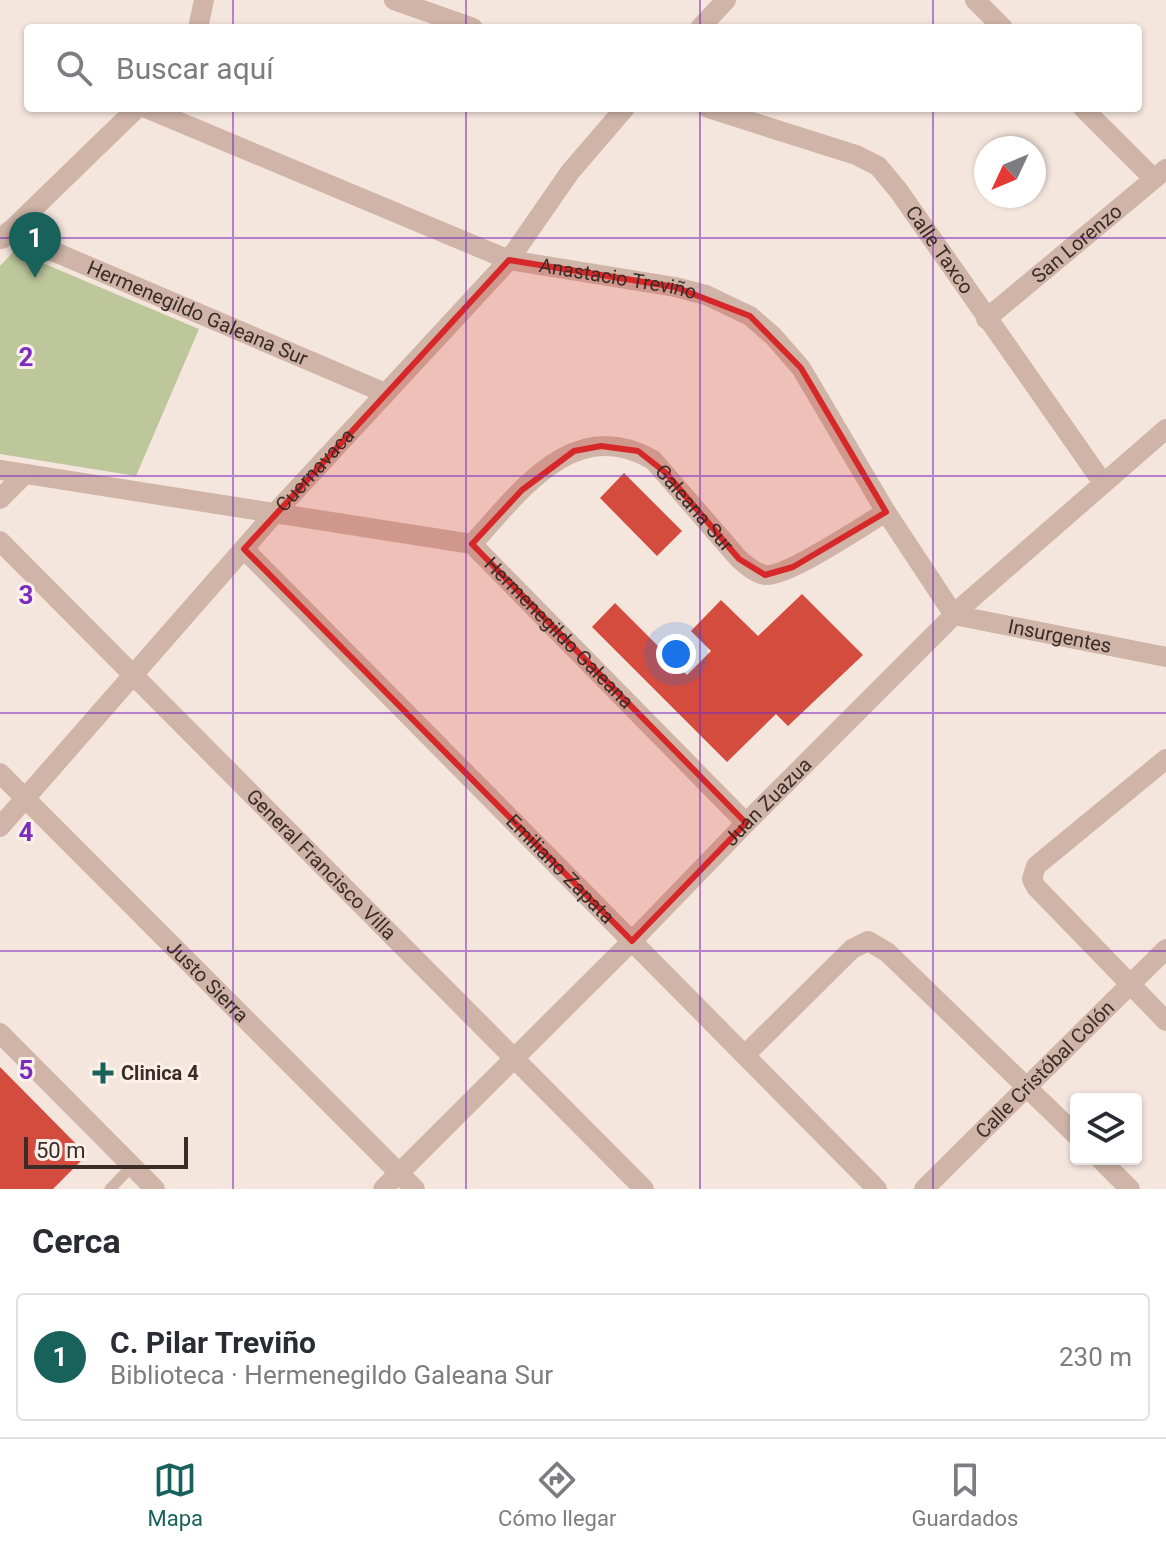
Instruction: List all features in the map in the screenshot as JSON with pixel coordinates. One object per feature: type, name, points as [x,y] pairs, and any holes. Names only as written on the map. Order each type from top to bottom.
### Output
[{"type":"street","points":[[199,24],[204,0]]},
{"type":"street","points":[[394,0],[462,24]]},
{"type":"street","points":[[704,24],[726,0]]},
{"type":"street","points":[[975,0],[999,24]]},
{"type":"street","points":[[4,236],[133,112]]},
{"type":"street","name":"Anastacio Treviño","points":[[156,112],[509,260],[675,287],[706,295],[750,316],[788,351],[801,368],[886,512],[954,615]]},
{"type":"street","name":"Cuernavaca","points":[[0,827],[275,513],[509,260],[570,172],[622,112]]},
{"type":"street","name":"Calle Taxco","points":[[721,112],[856,155],[878,166],[898,190],[1103,483]]},
{"type":"street","points":[[1088,112],[1160,174]]},
{"type":"street","name":"San Lorenzo","points":[[986,319],[1160,174]]},
{"type":"street","name":"Hermenegildo Galeana Sur","points":[[4,236],[385,393]]},
{"type":"street","name":"Juan Zuazua","points":[[383,1189],[954,615],[1166,429]]},
{"type":"street","name":"Galeana Sur","points":[[472,544],[550,464],[574,451],[601,446],[638,451],[653,460],[739,559],[765,575],[793,567],[886,512]]},
{"type":"street","name":"Hermenegildo Galeana","points":[[0,470],[472,544],[746,823]]},
{"type":"street","points":[[0,499],[25,474]]},
{"type":"street","name":"General Francisco Villa","points":[[0,541],[644,1189]]},
{"type":"street","name":"Emiliano Zapata","points":[[244,549],[877,1189]]},
{"type":"street","name":"Insurgentes","points":[[954,615],[1166,657]]},
{"type":"street","points":[[1166,759],[1036,866],[1032,879],[1036,887],[1166,1021]]},
{"type":"street","name":"Justo Sierra","points":[[0,773],[415,1189]]},
{"type":"street","points":[[745,1055],[852,949],[868,941],[881,946],[1070,1129]]},
{"type":"street","name":"Calle Cristóbal Colón","points":[[924,1189],[1166,949]]},
{"type":"street","points":[[1,1034],[155,1189]]},
{"type":"street","points":[[1106,1165],[1130,1189]]},
{"type":"lane","points":[[110,1189],[132,1166]]},
{"type":"highlighted area","points":[[509,260],[675,287],[750,316],[801,368],[886,512],[793,567],[765,575],[739,559],[666,473],[638,451],[601,446],[574,451],[522,490],[472,544],[746,823],[632,941],[244,549]]},
{"type":"green space","points":[[14,251],[199,329],[136,476],[0,454],[0,266]]},
{"type":"building","points":[[624,473],[682,531],[657,556],[600,498]]},
{"type":"building","points":[[802,594],[863,655],[788,726],[776,714],[727,762],[592,627],[615,603],[687,675],[711,651],[691,631],[721,600],[758,636]]},
{"type":"building","points":[[0,1067],[87,1155],[53,1189],[0,1189]]},
{"type":"place","name":"C. Pilar Treviño","points":[[35,278]]},
{"type":"place","name":"Clinica 4","points":[[103,1073]]}]
